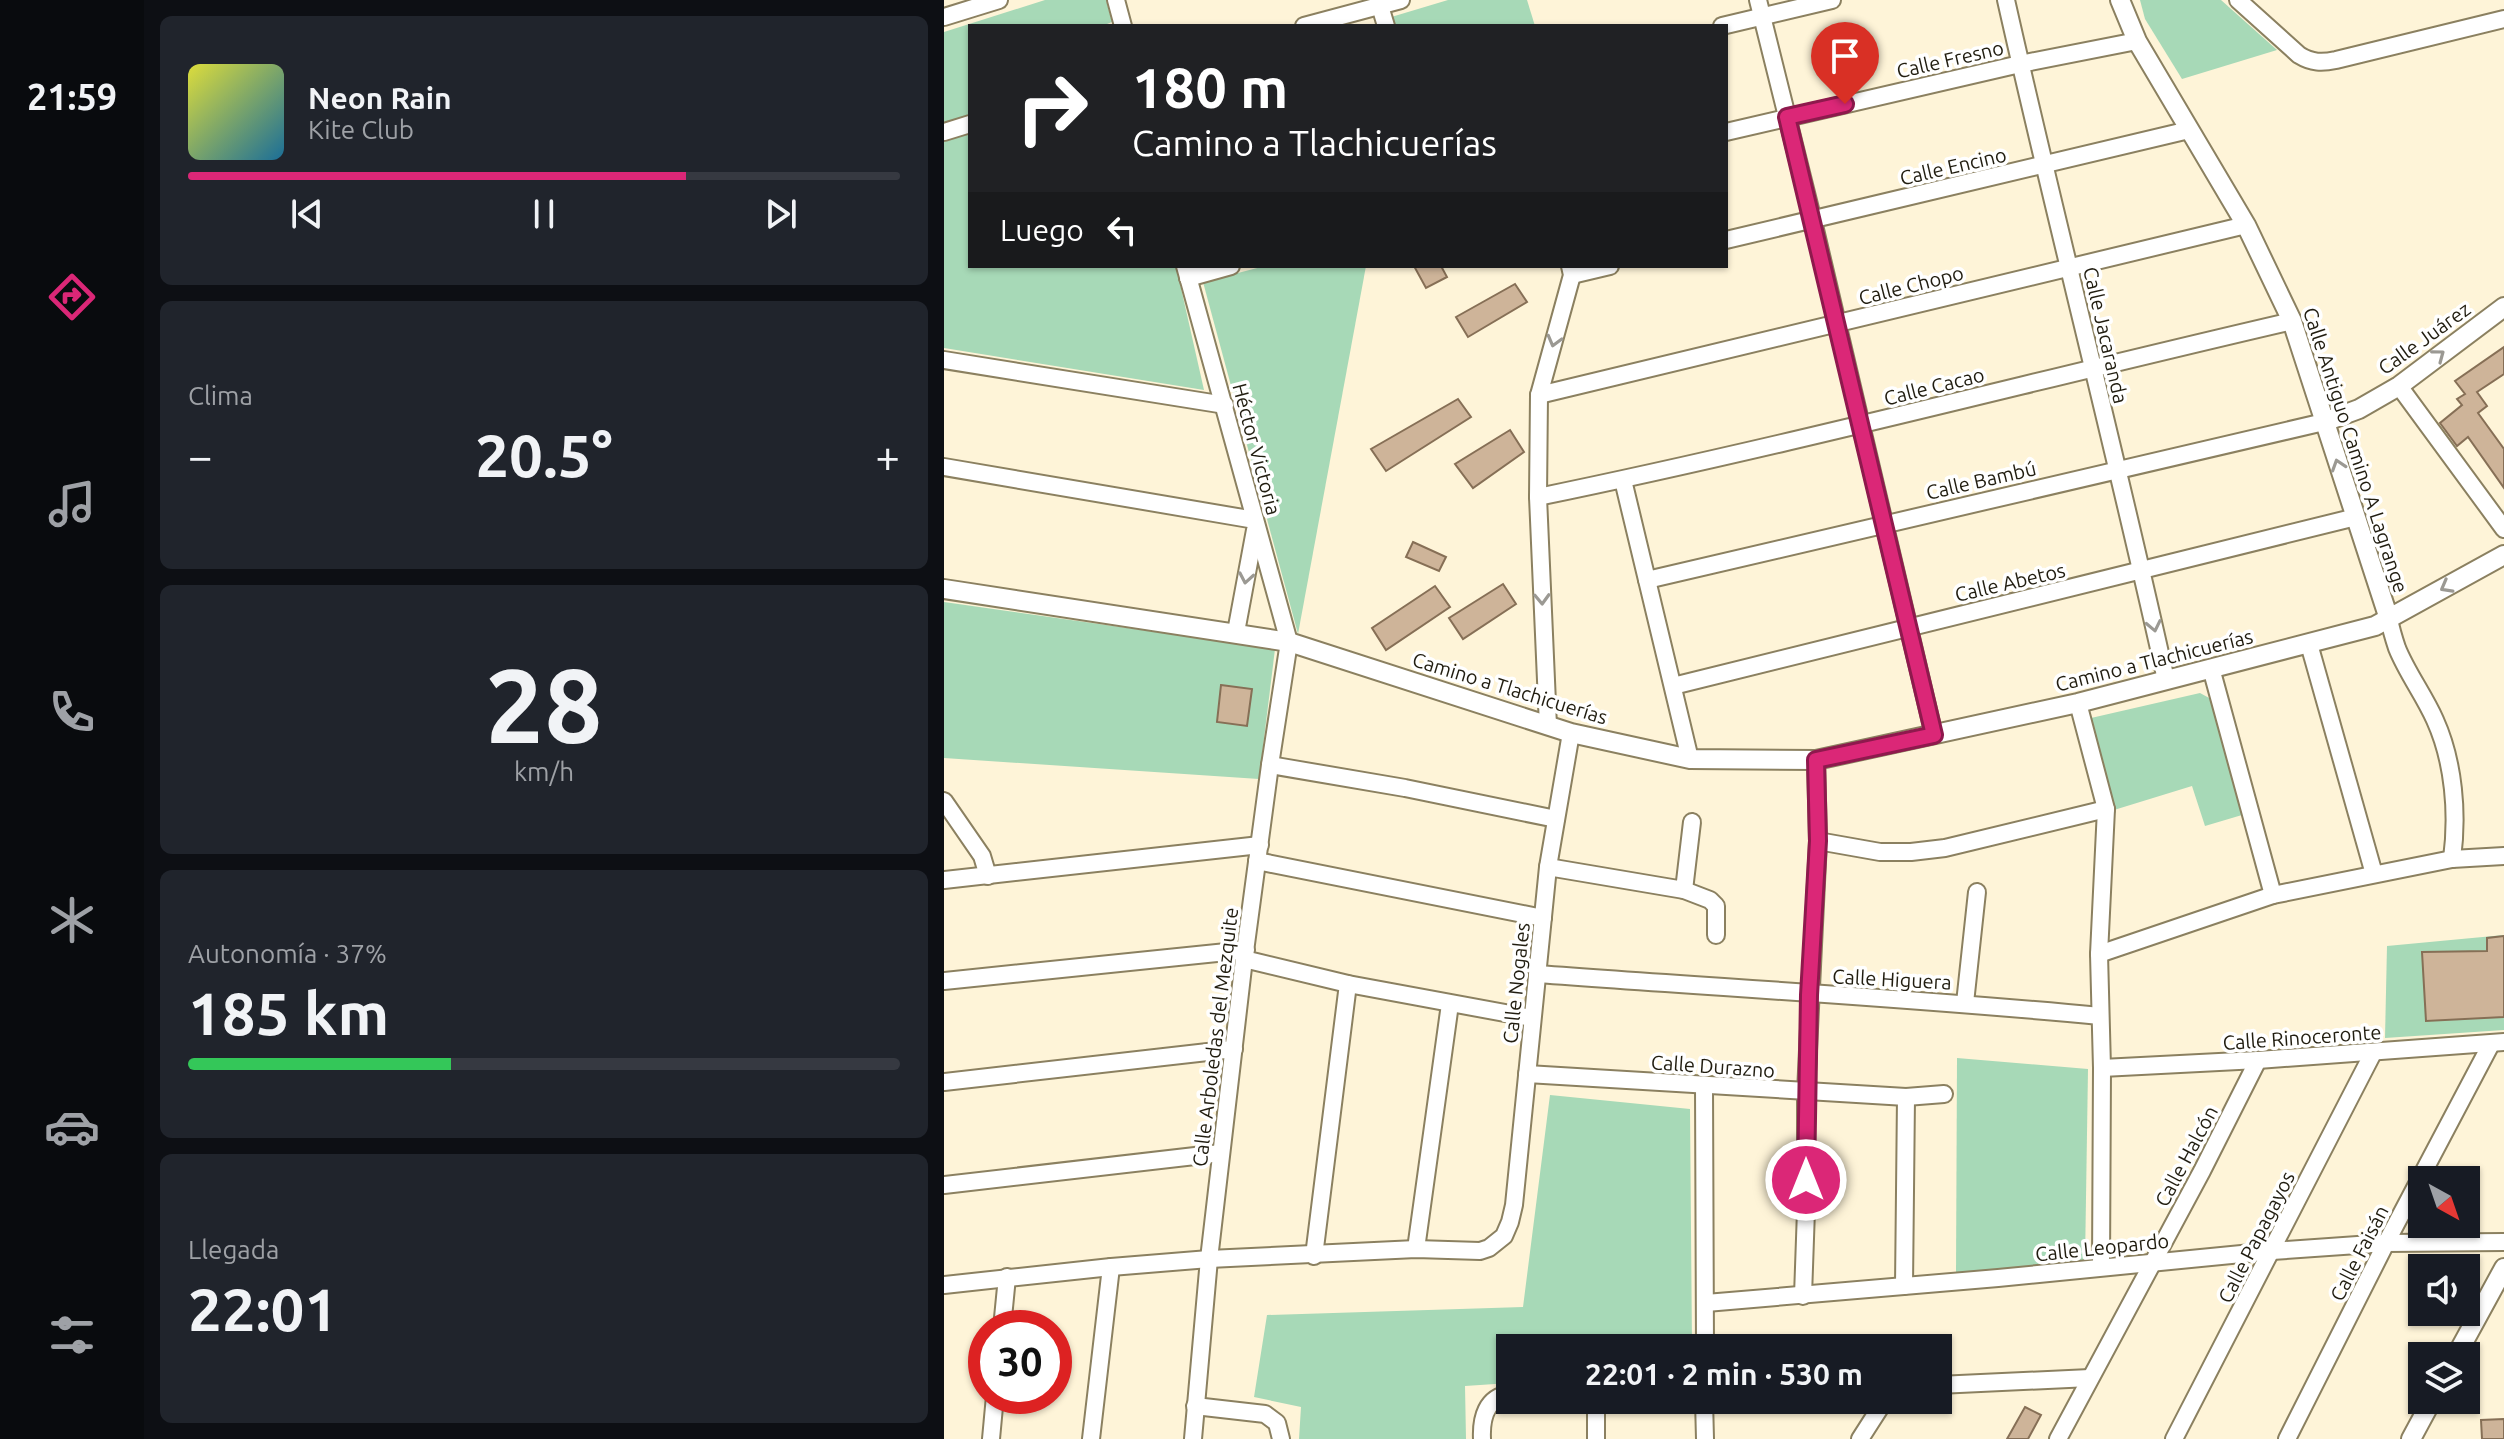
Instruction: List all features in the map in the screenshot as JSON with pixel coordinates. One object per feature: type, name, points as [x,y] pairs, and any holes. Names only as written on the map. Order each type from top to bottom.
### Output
[{"type":"street","points":[[944,17],[999,0]]},
{"type":"street","points":[[1116,0],[1122,24]]},
{"type":"street","points":[[1312,24],[1401,0]]},
{"type":"street","points":[[1726,24],[1760,8],[1832,0]]},
{"type":"street","name":"Calle Jacaranda","points":[[2006,0],[2043,165],[2119,469],[2166,680]]},
{"type":"street","name":"Calle Antiguo Camino A Lagrange","points":[[2120,0],[2137,41],[2246,225],[2292,321],[2389,619]]},
{"type":"street","points":[[2238,0],[2299,55],[2319,62],[2504,19]]},
{"type":"street","points":[[1380,6],[1385,24]]},
{"type":"street","points":[[1760,8],[1934,735]]},
{"type":"street","name":"Calle Fresno","points":[[1728,132],[2020,64],[2137,41]]},
{"type":"street","points":[[944,132],[968,125]]},
{"type":"street","name":"Calle Encino","points":[[1728,240],[2189,130]]},
{"type":"street","name":"Calle Chopo","points":[[1539,395],[2246,225]]},
{"type":"street","points":[[1187,272],[1216,268]]},
{"type":"street","points":[[1548,726],[1538,497],[1539,395],[1571,270]]},
{"type":"street","name":"Héctor Victoria","points":[[1187,272],[1289,642]]},
{"type":"street","name":"Calle Juárez","points":[[2324,422],[2359,409],[2399,386],[2504,307]]},
{"type":"street","name":"Calle Cacao","points":[[1538,497],[1861,425],[2292,321]]},
{"type":"street","points":[[944,360],[1225,405]]},
{"type":"street","points":[[2399,386],[2504,529]]},
{"type":"street","name":"Calle Bambú","points":[[1647,580],[2324,422]]},
{"type":"street","points":[[944,467],[1255,522],[1236,632]]},
{"type":"street","points":[[1623,480],[1690,759]]},
{"type":"street","name":"Calle Abetos","points":[[1673,686],[2356,517]]},
{"type":"street","name":"Camino a Tlachicuerías","points":[[944,589],[1289,642],[1571,733],[1690,759],[1816,760],[2078,703],[2375,626],[2504,555]]},
{"type":"street","points":[[2389,619],[2397,647],[2437,724],[2447,758],[2456,830],[2452,859]]},
{"type":"street","name":"Calle Arboledas del Mezquite","points":[[1193,1439],[1221,1153],[1258,853],[1289,642]]},
{"type":"street","points":[[2309,644],[2374,874]]},
{"type":"street","points":[[2211,668],[2273,895]]},
{"type":"street","points":[[2078,703],[2106,809],[2099,954],[2101,1267]]},
{"type":"street","name":"Calle Nogales","points":[[1416,1249],[1480,1251],[1504,1236],[1510,1222],[1548,867],[1571,733]]},
{"type":"street","points":[[1803,1296],[1809,995],[1818,841],[1816,760]]},
{"type":"street","points":[[1270,765],[1405,788],[1556,819]]},
{"type":"street","points":[[944,801],[982,856],[988,876]]},
{"type":"street","points":[[1818,841],[1880,852],[1911,852],[1945,848],[2106,809]]},
{"type":"street","points":[[1684,890],[1692,822]]},
{"type":"street","points":[[944,880],[1258,853],[1543,918]]},
{"type":"street","points":[[2099,954],[2273,895],[2452,859],[2504,856]]},
{"type":"street","points":[[1548,867],[1684,890],[1710,900],[1716,906],[1716,935]]},
{"type":"street","points":[[1965,1003],[1977,892]]},
{"type":"street","points":[[944,981],[1245,954],[1348,984],[1532,1018]]},
{"type":"street","name":"Calle Higuera","points":[[1537,974],[1809,995],[1965,1003],[2100,1016]]},
{"type":"street","points":[[1314,1256],[1348,984]]},
{"type":"street","points":[[944,1285],[1209,1259],[1416,1249],[1450,1004]]},
{"type":"street","name":"Calle Rinoceronte","points":[[2102,1068],[2497,1043]]},
{"type":"street","name":"Calle Faisán","points":[[2287,1439],[2386,1243],[2497,1043]]},
{"type":"street","points":[[944,1082],[1234,1049]]},
{"type":"street","name":"Calle Papagayos","points":[[2174,1439],[2373,1053]]},
{"type":"street","name":"Calle Halcón","points":[[2058,1439],[2258,1060]]},
{"type":"street","name":"Calle Durazno","points":[[1527,1074],[1906,1097],[1944,1094]]},
{"type":"street","points":[[1704,1085],[1705,1334]]},
{"type":"street","points":[[1904,1286],[1906,1097]]},
{"type":"street","points":[[944,1185],[1221,1153]]},
{"type":"street","name":"Calle Leopardo","points":[[1706,1303],[2272,1251],[2386,1243],[2504,1242]]},
{"type":"street","points":[[1091,1439],[1111,1267]]},
{"type":"street","points":[[2464,1342],[2504,1268]]},
{"type":"street","points":[[1004,1310],[1007,1277]]},
{"type":"street","points":[[1952,1384],[2090,1378]]},
{"type":"street","points":[[1482,1439],[1481,1422],[1490,1403],[1496,1399]]},
{"type":"street","points":[[1195,1406],[1265,1414],[1277,1423],[1281,1439]]},
{"type":"street","points":[[991,1439],[993,1414]]},
{"type":"street","points":[[1596,1414],[1596,1439]]},
{"type":"street","points":[[1704,1414],[1705,1439]]},
{"type":"street","points":[[1860,1439],[1876,1414]]},
{"type":"street","points":[[2411,1439],[2424,1414]]},
{"type":"green space","points":[[1045,0],[1106,0],[1112,22],[1107,24],[969,24]]},
{"type":"green space","points":[[1448,0],[1527,0],[1534,24],[1390,24],[1388,18]]},
{"type":"green space","points":[[2140,0],[2221,0],[2277,50],[2182,79],[2145,19]]},
{"type":"green space","points":[[968,24],[968,116],[944,124],[944,32]]},
{"type":"green space","points":[[968,135],[968,268],[1176,268],[1204,390],[944,348],[944,141]]},
{"type":"green space","points":[[1257,268],[1366,268],[1298,634],[1203,282]]},
{"type":"green space","points":[[944,602],[1275,649],[1259,779],[944,758]]},
{"type":"green space","points":[[2200,693],[2211,699],[2242,815],[2205,826],[2192,786],[2114,810],[2091,718]]},
{"type":"green space","points":[[2504,935],[2504,1030],[2385,1038],[2387,946]]},
{"type":"green space","points":[[1957,1058],[2088,1069],[2085,1261],[1956,1273]]},
{"type":"green space","points":[[1550,1095],[1690,1109],[1692,1334],[1496,1334],[1496,1384],[1465,1386],[1466,1439],[1299,1439],[1301,1407],[1254,1397],[1267,1315],[1523,1307]]},
{"type":"building","points":[[1415,268],[1442,268],[1447,277],[1426,288]]},
{"type":"building","points":[[1515,284],[1527,302],[1468,337],[1456,317]]},
{"type":"building","points":[[2504,347],[2504,374],[2477,392],[2487,406],[2478,413],[2504,449],[2504,488],[2468,437],[2457,446],[2440,423],[2462,405],[2457,399],[2465,394],[2455,381]]},
{"type":"building","points":[[1458,399],[1471,417],[1386,471],[1371,449]]},
{"type":"building","points":[[1510,430],[1524,452],[1473,488],[1455,464]]},
{"type":"building","points":[[1413,542],[1446,557],[1439,571],[1406,557]]},
{"type":"building","points":[[1503,584],[1516,604],[1463,639],[1449,618]]},
{"type":"building","points":[[1435,586],[1450,607],[1386,650],[1372,628]]},
{"type":"building","points":[[1221,685],[1252,689],[1247,726],[1217,722]]},
{"type":"building","points":[[2504,936],[2504,1017],[2426,1021],[2422,952],[2487,951],[2487,938]]},
{"type":"building","points":[[2025,1407],[2041,1415],[2028,1439],[2007,1439]]},
{"type":"building","points":[[2504,1419],[2504,1439],[2482,1439],[2481,1420]]},
{"type":"route","points":[[1806,1180],[1809,995],[1818,841],[1816,760],[1934,735],[1787,117],[1845,104]]}]
